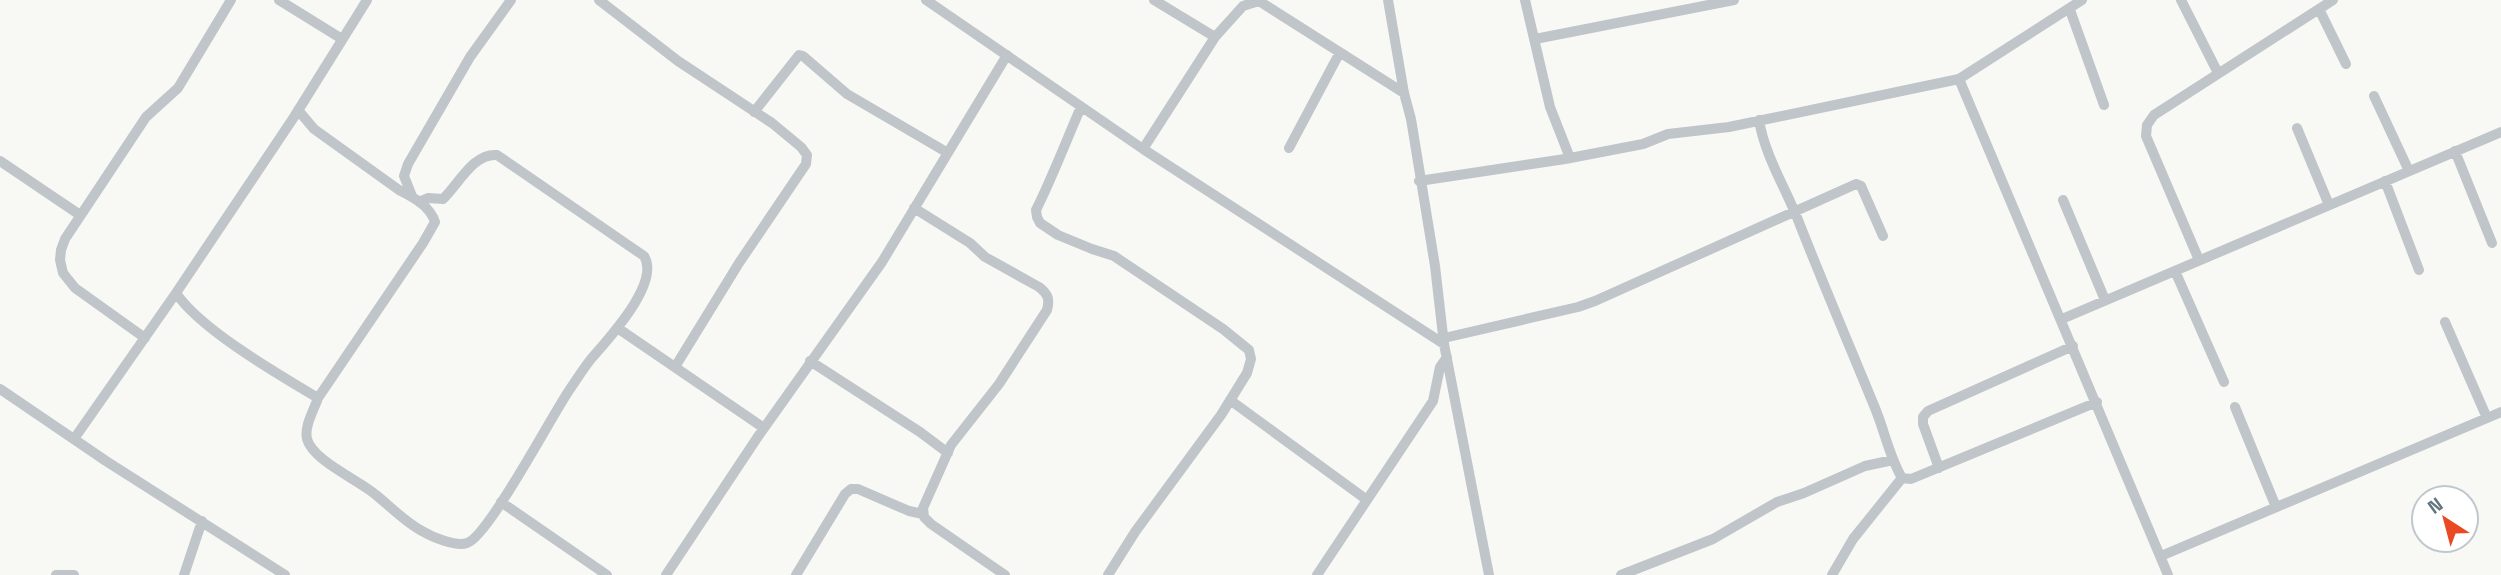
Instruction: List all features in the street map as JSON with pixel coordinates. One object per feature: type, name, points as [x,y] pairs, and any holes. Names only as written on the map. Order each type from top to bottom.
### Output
[{"type":"street","points":[[145,338],[75,288],[63,273],[61,250],[80,215],[146,117],[178,88],[231,0]]},
{"type":"street","points":[[279,0],[342,39]]},
{"type":"street","points":[[74,439],[176,293],[298,110],[367,0]]},
{"type":"street","points":[[415,199],[404,176],[408,164],[470,57],[512,0]]},
{"type":"street","points":[[599,0],[678,61],[754,111],[801,147],[807,155],[806,164],[739,263],[675,367]]},
{"type":"street","points":[[926,0],[1143,149],[1444,341],[1595,301],[1856,184],[1861,186],[1883,236]]},
{"type":"street","points":[[1154,0],[1214,37]]},
{"type":"street","points":[[1388,0],[1435,265],[1444,341],[1488,570],[1476,575]]},
{"type":"street","points":[[1525,0],[1550,107],[1570,158]]},
{"type":"street","points":[[1535,39],[1734,0]]},
{"type":"street","points":[[1419,181],[1570,158],[1643,144],[1668,134],[1729,127],[1959,79],[2082,0]]},
{"type":"street","points":[[2180,0],[2218,73]]},
{"type":"street","points":[[2199,260],[2146,136],[2147,125],[2154,114],[2333,0]]},
{"type":"street","points":[[1143,149],[1214,37],[1243,6],[1259,1],[1404,93]]},
{"type":"street","points":[[2319,9],[2346,64]]},
{"type":"street","points":[[2070,10],[2104,105]]},
{"type":"street","points":[[1289,148],[1339,54]]},
{"type":"street","points":[[754,111],[799,55],[847,94],[947,153]]},
{"type":"street","points":[[666,575],[810,361],[868,283],[1007,55]]},
{"type":"street","points":[[1959,79],[2168,575]]},
{"type":"street","points":[[2374,96],[2409,170]]},
{"type":"street","points":[[1081,107],[1055,172],[1036,210],[1041,223],[1071,241],[1115,256],[1223,329],[1248,350],[1251,359],[1247,373],[1230,400],[1135,532],[1108,575]]},
{"type":"street","points":[[298,110],[314,130],[415,199],[430,211],[435,222],[318,398],[307,432],[307,441],[325,461],[374,492],[421,531],[461,544],[475,539],[501,502],[556,408],[590,361],[619,329],[640,292],[648,271],[648,263],[644,256],[497,156],[482,157],[443,198],[415,199]]},
{"type":"street","points":[[1759,120],[1762,137],[1795,211],[1902,478]]},
{"type":"street","points":[[2297,128],[2329,205]]},
{"type":"street","points":[[2062,319],[2501,132]]},
{"type":"street","points":[[2455,151],[2492,243]]},
{"type":"street","points":[[0,161],[80,215]]},
{"type":"street","points":[[2385,181],[2419,270]]},
{"type":"street","points":[[2063,200],[2105,300]]},
{"type":"street","points":[[914,208],[970,243],[985,257],[1039,287],[1046,293],[1049,301],[1047,310],[1006,375],[948,453],[923,508],[923,514],[931,524],[1005,575]]},
{"type":"street","points":[[2175,271],[2224,382]]},
{"type":"street","points":[[176,293],[190,310],[236,346],[318,398]]},
{"type":"street","points":[[2445,321],[2487,418]]},
{"type":"street","points":[[619,329],[764,428]]},
{"type":"street","points":[[1939,468],[1923,424],[1923,417],[1928,411],[2073,346]]},
{"type":"street","points":[[1317,575],[1433,401],[1440,367],[1447,356]]},
{"type":"street","points":[[810,361],[948,453]]},
{"type":"street","points":[[0,389],[285,575]]},
{"type":"street","points":[[1230,400],[1367,500]]},
{"type":"street","points":[[1902,478],[1911,479],[2097,402]]},
{"type":"street","points":[[2235,407],[2276,508]]},
{"type":"street","points":[[2161,556],[2501,412]]},
{"type":"street","points":[[1621,575],[1713,539],[1777,502],[1866,466],[1893,460]]},
{"type":"street","points":[[1832,575],[1853,539],[1902,478]]},
{"type":"street","points":[[796,575],[845,494],[851,489],[858,489],[909,511],[923,514]]},
{"type":"street","points":[[501,502],[607,575]]},
{"type":"street","points":[[184,575],[202,522]]},
{"type":"street","points":[[56,575],[74,575]]}]
